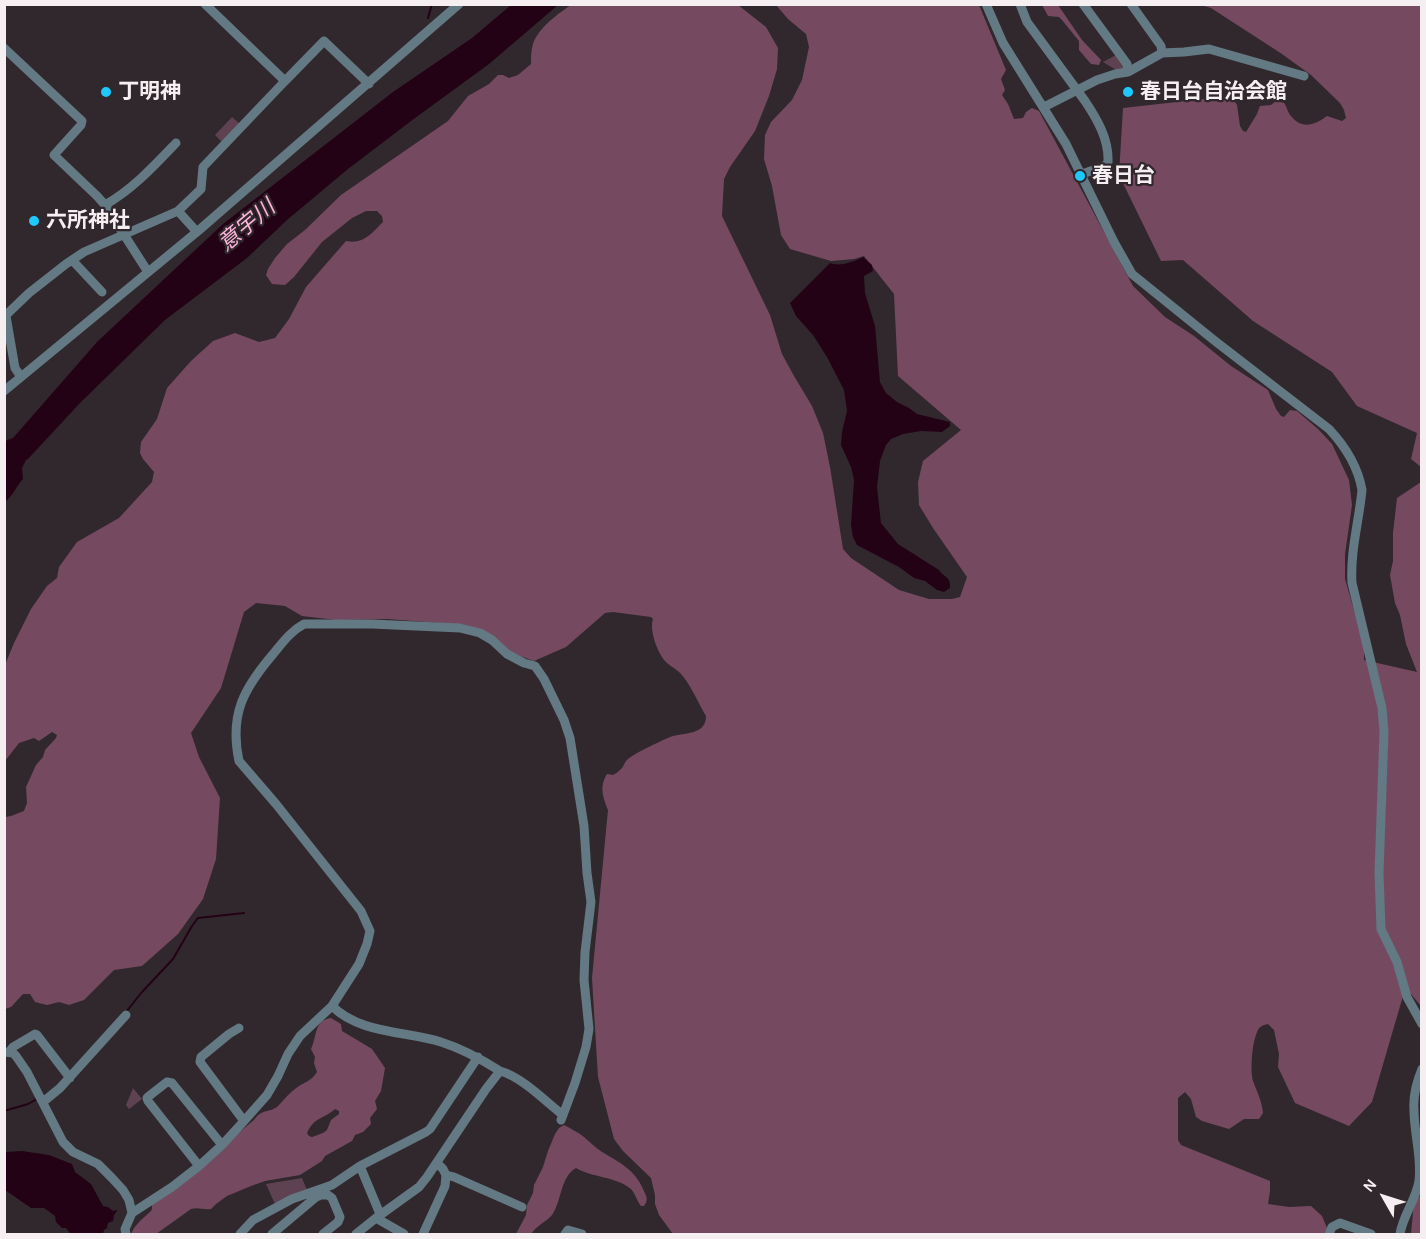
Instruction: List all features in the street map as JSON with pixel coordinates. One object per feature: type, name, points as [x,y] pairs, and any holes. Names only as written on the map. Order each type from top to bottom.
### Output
[{"type":"street","points":[[205,4],[285,81]]},
{"type":"street","points":[[4,391],[197,232],[459,4]]},
{"type":"street","points":[[986,4],[1003,43],[1066,144],[1132,274],[1223,348],[1329,429],[1343,445],[1356,469],[1362,490],[1351,569],[1352,583],[1377,682],[1384,732],[1379,873],[1381,929],[1397,962],[1407,997],[1422,1024]]},
{"type":"street","points":[[1020,4],[1027,22],[1092,111],[1105,138],[1108,162],[1082,174]]},
{"type":"street","points":[[1083,4],[1127,64],[1128,72]]},
{"type":"street","points":[[1131,4],[1161,46],[1162,52]]},
{"type":"street","points":[[21,377],[15,368],[5,317],[29,293],[84,252],[178,211],[201,189],[203,167],[324,41],[369,84]]},
{"type":"street","points":[[4,48],[80,118],[81,125],[54,155],[105,206],[147,272]]},
{"type":"street","points":[[1044,107],[1077,89],[1106,77],[1128,72],[1162,52],[1209,49],[1304,76]]},
{"type":"street","points":[[105,206],[126,193],[153,169],[176,143]]},
{"type":"street","points":[[178,211],[197,232]]},
{"type":"street","points":[[72,260],[102,292]]},
{"type":"street","points":[[126,1234],[125,1229],[132,1213],[199,1166],[267,1095],[300,1036],[333,1006],[359,964],[370,931],[354,903],[239,761],[236,724],[241,702],[249,686],[294,629],[304,624],[459,628],[480,633],[492,640],[507,654],[535,666],[564,720],[574,756],[584,826],[591,902],[584,980],[590,1029],[575,1083],[562,1117],[521,1081],[465,1050],[439,1041],[379,1029],[357,1022],[333,1006]]},
{"type":"street","points":[[43,1102],[55,1093],[68,1076],[126,1015]]},
{"type":"street","points":[[239,1028],[201,1057],[200,1062],[244,1121]]},
{"type":"street","points":[[68,1076],[38,1035],[35,1034],[7,1052],[16,1056],[27,1072],[63,1142],[73,1152],[98,1164],[112,1178],[129,1200],[132,1213]]},
{"type":"street","points":[[240,1234],[253,1220],[292,1200],[332,1185],[360,1166],[426,1132],[478,1057]]},
{"type":"street","points":[[1400,1234],[1419,1182],[1419,1160],[1413,1109],[1418,1076],[1422,1069]]},
{"type":"street","points":[[356,1234],[419,1187],[500,1071]]},
{"type":"street","points":[[199,1166],[148,1101],[148,1097],[167,1082],[172,1083],[222,1144]]},
{"type":"street","points":[[423,1234],[445,1186],[446,1175],[437,1163]]},
{"type":"street","points":[[360,1166],[378,1216],[404,1234]]},
{"type":"street","points":[[446,1175],[522,1207]]},
{"type":"street","points":[[272,1234],[316,1197],[326,1195],[334,1200],[340,1217],[338,1222],[323,1234]]},
{"type":"street","points":[[1329,1234],[1332,1227],[1340,1223],[1361,1233],[1371,1234]]},
{"type":"street","points":[[566,1234],[568,1230],[582,1234]]},
{"type":"shaded area","points":[[571,5],[738,5],[766,27],[778,48],[777,69],[755,131],[724,179],[722,216],[770,315],[782,354],[812,406],[823,433],[843,549],[851,558],[899,590],[929,599],[960,597],[967,577],[919,505],[918,482],[923,461],[961,430],[898,376],[894,294],[864,256],[831,261],[790,249],[781,235],[772,186],[764,159],[765,135],[771,122],[792,100],[802,80],[809,47],[806,34],[776,5],[979,5],[1006,70],[1001,79],[1005,90],[1002,95],[1014,119],[1023,118],[1032,108],[1039,111],[1133,286],[1165,317],[1194,336],[1231,366],[1268,390],[1281,416],[1284,417],[1290,410],[1297,411],[1332,444],[1349,480],[1352,505],[1345,554],[1345,579],[1364,645],[1364,660],[1417,672],[1406,644],[1390,575],[1397,498],[1421,482],[1421,1006],[1411,994],[1403,996],[1372,1102],[1349,1126],[1295,1103],[1278,1067],[1279,1054],[1274,1030],[1268,1024],[1261,1026],[1258,1030],[1252,1056],[1253,1081],[1263,1113],[1259,1119],[1244,1119],[1229,1129],[1196,1117],[1191,1099],[1185,1092],[1178,1098],[1178,1140],[1181,1145],[1270,1181],[1268,1204],[1289,1207],[1311,1206],[1322,1216],[1327,1228],[1324,1234],[673,1234],[659,1215],[651,1178],[614,1139],[598,1077],[592,978],[608,810],[603,783],[607,774],[613,775],[637,753],[670,737],[698,730],[705,722],[706,716],[688,683],[660,654],[653,636],[651,617],[605,613],[566,647],[534,661],[509,652],[466,625],[387,619],[336,620],[302,616],[285,606],[256,603],[244,612],[221,688],[191,733],[199,757],[220,798],[216,859],[203,899],[178,934],[142,966],[114,970],[84,1000],[69,1005],[59,1002],[47,1005],[35,1002],[30,994],[23,994],[11,1007],[5,1009],[5,817],[24,811],[27,803],[26,787],[36,765],[57,735],[52,732],[39,741],[34,738],[19,743],[5,761],[5,665],[31,609],[47,586],[57,578],[59,567],[77,542],[119,518],[152,482],[154,472],[140,453],[141,442],[157,419],[167,388],[191,361],[213,341],[235,333],[259,342],[275,338],[289,319],[306,287],[346,241],[352,242],[367,237],[383,222],[382,216],[377,211],[366,211],[352,218],[322,242],[285,285],[272,284],[266,275],[268,269],[287,244],[341,195],[448,121],[468,96],[489,84],[498,75],[509,78],[518,75],[531,64],[532,46],[539,32]]},
{"type":"shaded area","points":[[1042,5],[1058,5],[1082,40],[1101,60],[1099,65],[1091,64],[1079,50],[1079,41],[1062,20],[1059,17],[1048,16]]},
{"type":"shaded area","points":[[1201,5],[1421,5],[1421,467],[1411,459],[1417,433],[1357,406],[1332,372],[1253,321],[1183,260],[1161,261],[1119,175],[1123,108],[1231,96],[1237,105],[1240,126],[1246,132],[1260,106],[1271,105],[1276,101],[1284,103],[1291,116],[1304,125],[1313,124],[1327,116],[1342,121],[1346,118],[1340,103],[1311,75],[1211,8]]},
{"type":"shaded area","points":[[1116,55],[1124,66],[1123,70],[1118,71],[1103,62]]},
{"type":"shaded area","points":[[232,117],[240,124],[223,143],[215,135]]},
{"type":"shaded area","points":[[331,1018],[341,1024],[342,1031],[372,1049],[385,1068],[381,1091],[375,1101],[377,1109],[370,1118],[371,1124],[363,1132],[355,1135],[352,1141],[325,1156],[322,1161],[300,1175],[265,1181],[251,1186],[227,1196],[211,1209],[191,1209],[156,1234],[131,1234],[151,1211],[152,1204],[257,1116],[275,1108],[315,1075],[317,1072],[315,1057],[311,1049],[319,1026],[326,1019]],"holes":[[[335,1109],[339,1111],[339,1114],[331,1120],[327,1130],[312,1137],[309,1136],[307,1133],[316,1121]]]},
{"type":"shaded area","points":[[133,1088],[142,1099],[129,1109],[126,1105]]},
{"type":"shaded area","points":[[564,1125],[582,1135],[631,1172],[640,1182],[647,1199],[646,1204],[641,1206],[631,1189],[625,1185],[576,1168],[567,1177],[552,1215],[531,1234],[516,1234],[526,1215],[534,1185],[555,1134]]},
{"type":"shaded area","points":[[302,1178],[307,1190],[275,1204],[266,1184]]},
{"type":"shaded area","points":[[1421,1195],[1421,1234],[1411,1234],[1414,1202]]},
{"type":"water","name":"意宇川","points":[[511,5],[558,5],[489,64],[348,169],[287,220],[247,258],[165,320],[80,403],[26,460],[22,468],[23,479],[5,502],[5,443],[13,438],[97,342],[223,224],[393,92],[472,38]]},
{"type":"water","points":[[863,257],[872,265],[873,271],[864,276],[865,293],[875,326],[880,382],[886,393],[917,414],[950,422],[950,426],[942,432],[921,431],[891,439],[880,461],[877,487],[881,523],[898,544],[939,570],[948,579],[950,588],[944,592],[925,581],[914,578],[899,567],[857,545],[851,525],[854,480],[841,445],[847,411],[844,390],[827,357],[813,335],[796,316],[790,303],[830,263],[842,264]]},
{"type":"water","points":[[22,1151],[49,1155],[72,1164],[75,1172],[91,1184],[103,1206],[113,1211],[117,1210],[113,1221],[108,1223],[103,1234],[70,1233],[66,1228],[62,1228],[56,1222],[55,1216],[44,1208],[31,1208],[5,1190],[5,1152]]},
{"type":"waterway","points":[[428,18],[432,4]]},
{"type":"waterway","points":[[126,1012],[173,959],[198,918],[244,913]]},
{"type":"waterway","points":[[4,1111],[37,1099]]},
{"type":"place","name":"丁明神","points":[[106,92]]},
{"type":"place","name":"春日台自治会館","points":[[1128,92]]},
{"type":"place","name":"春日台","points":[[1080,176]]},
{"type":"place","name":"六所神社","points":[[34,221]]}]
